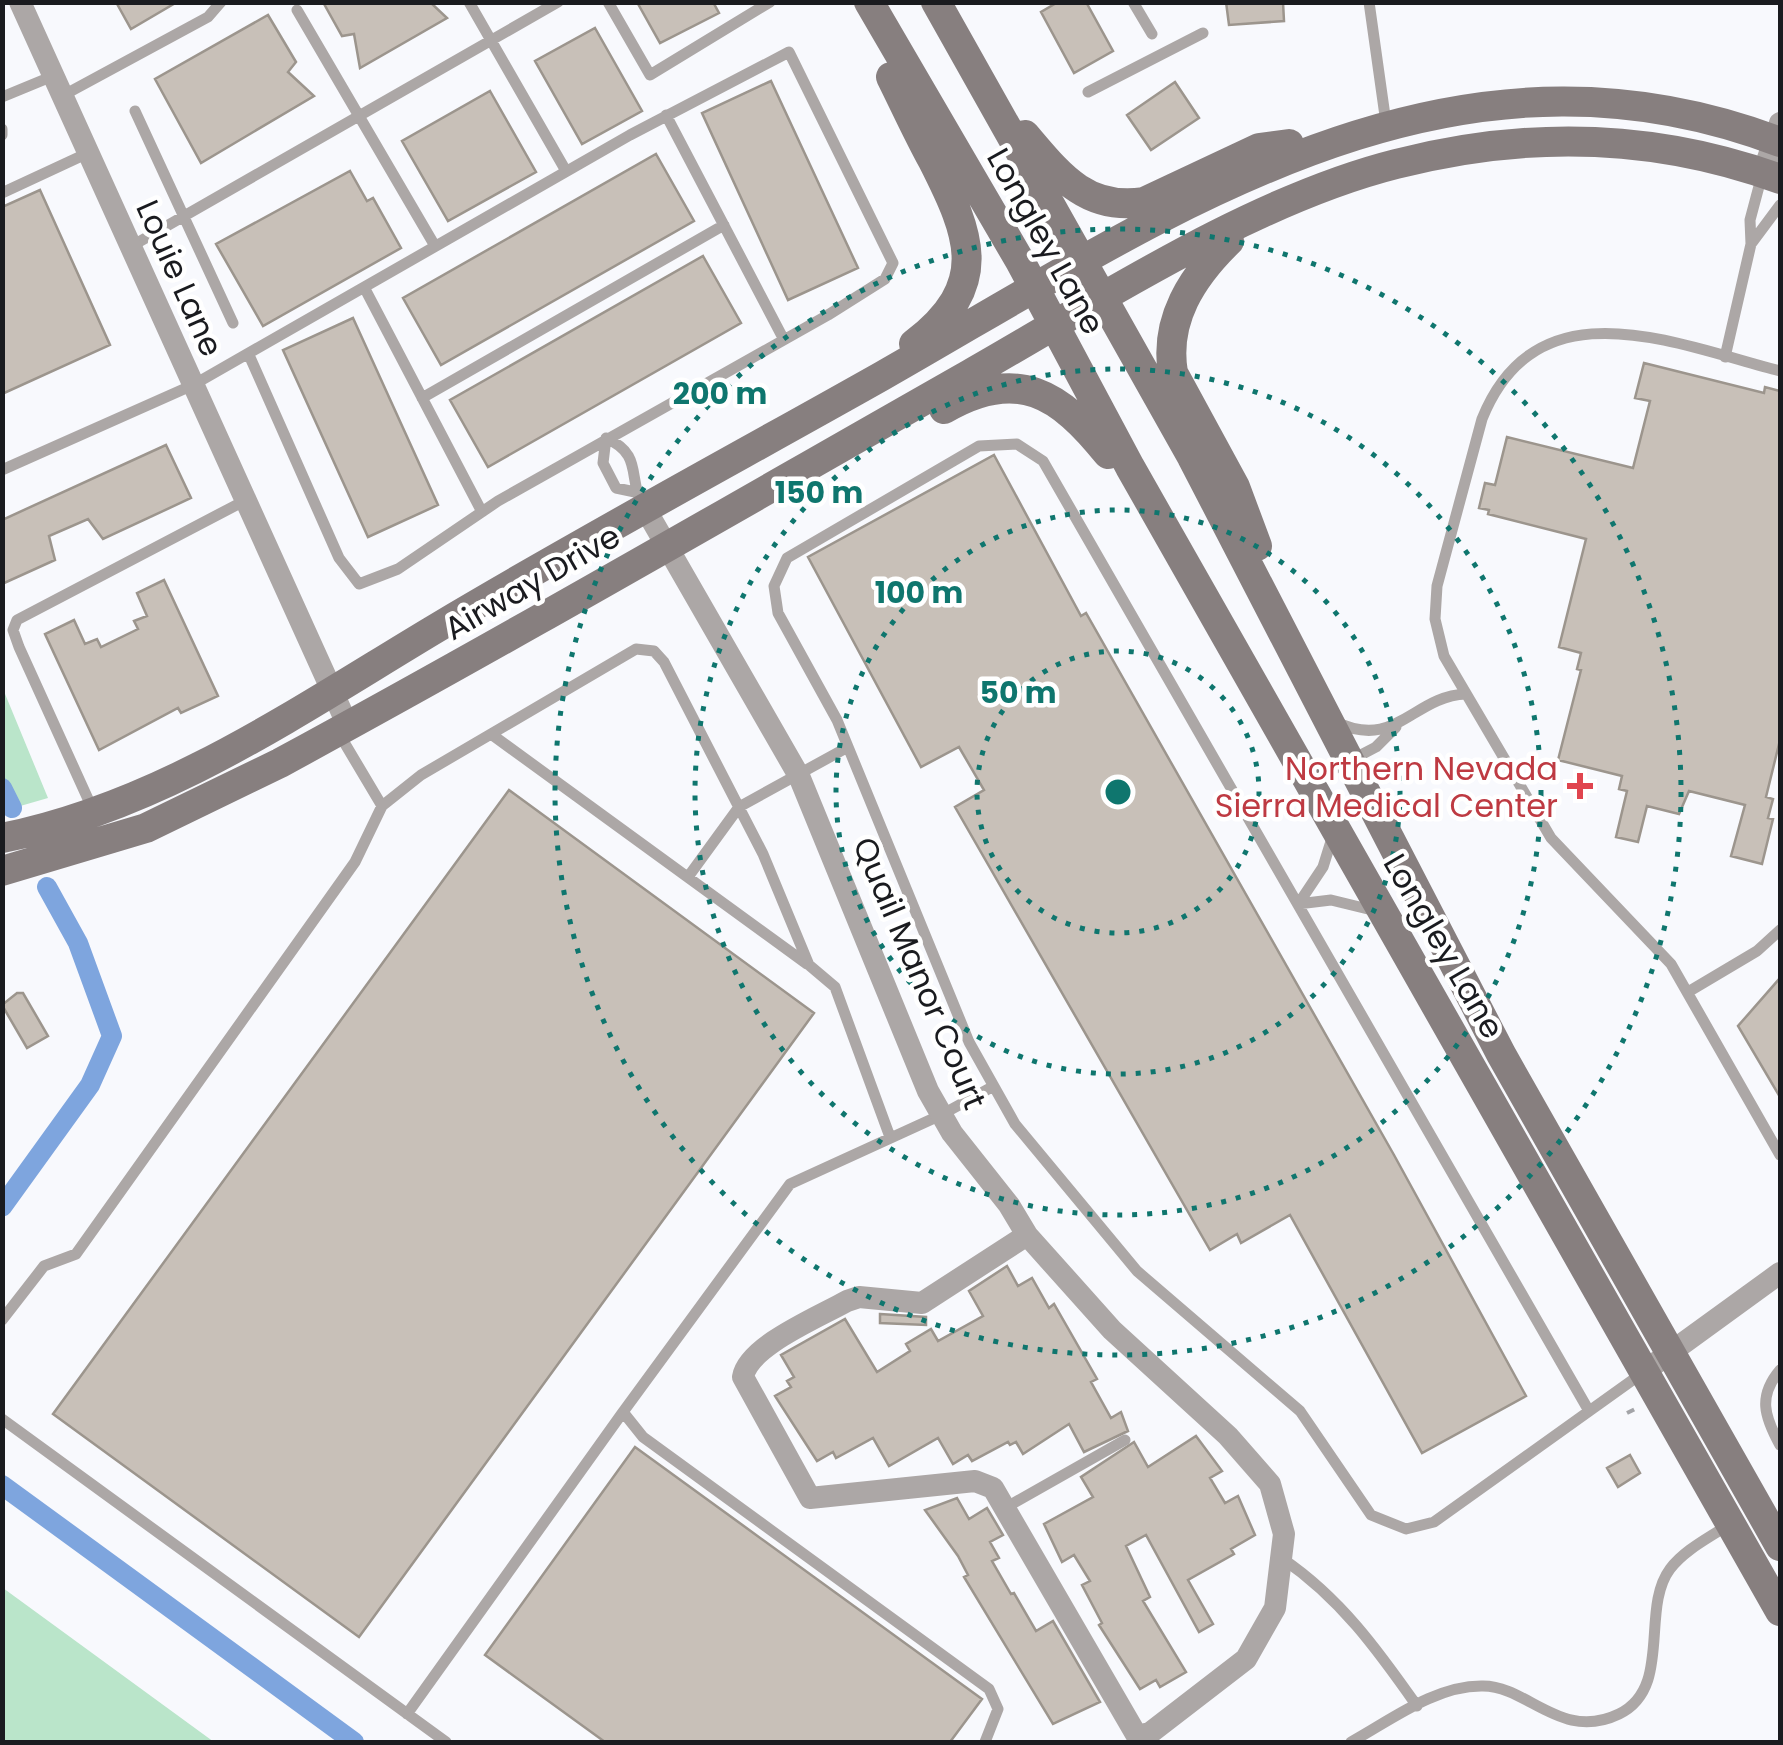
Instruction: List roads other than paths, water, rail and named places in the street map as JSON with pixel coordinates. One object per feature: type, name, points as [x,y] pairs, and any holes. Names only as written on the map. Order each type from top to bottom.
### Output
[{"type":"main road","points":[[847,395],[946,314],[965,280],[968,257],[968,236],[957,208],[856,2]]},
{"type":"main road","name":"Longley Lane","points":[[869,2],[1058,275],[1077,312],[1270,603],[1479,1014],[1780,1546]]},
{"type":"main road","name":"Longley Lane","points":[[936,2],[979,79],[1166,527],[1780,1611]]},
{"type":"main road","points":[[979,79],[1064,181],[1106,204],[1144,202],[1260,148],[1342,137],[1386,123],[1499,104],[1575,101],[1691,115],[1778,135]]},
{"type":"main road","name":"Airway Drive","points":[[2,838],[94,813],[222,756],[640,501],[847,395],[1058,275],[1282,160],[1342,137]]},
{"type":"main road","points":[[1270,603],[1257,542],[1235,487],[1173,372],[1170,352],[1177,312],[1198,276],[1231,238],[1262,216],[1366,172],[1508,142],[1585,140],[1654,146],[1772,176]]},
{"type":"main road","name":"Airway Drive","points":[[2,872],[146,828],[343,729],[1077,312],[1262,216]]},
{"type":"main road","points":[[748,500],[811,485],[973,395],[996,388],[1018,388],[1061,402],[1080,419],[1166,527]]},
{"type":"street","name":"Louie Lane","points":[[20,2],[332,692],[343,729]]},
{"type":"street","points":[[1772,176],[1778,135]]},
{"type":"street","name":"Quail Manor Court","points":[[640,501],[799,776],[941,1115],[1026,1235],[1112,1330],[1228,1436],[1270,1484],[1284,1534],[1275,1608],[1246,1659],[1150,1733],[1137,1736],[1005,1508]]},
{"type":"street","points":[[1005,1508],[993,1488],[975,1481],[810,1498],[744,1378],[745,1366],[759,1352],[847,1301],[859,1297],[922,1303],[1026,1235]]},
{"type":"street","points":[[1645,1371],[1780,1273]]},
{"type":"lane","points":[[2,97],[58,86],[208,17],[221,2]]},
{"type":"lane","points":[[469,2],[566,171]]},
{"type":"lane","points":[[130,247],[558,2]]},
{"type":"lane","points":[[608,2],[650,75],[764,4]]},
{"type":"lane","points":[[1133,2],[1152,34]]},
{"type":"lane","points":[[1369,2],[1386,123]]},
{"type":"lane","points":[[297,10],[434,246]]},
{"type":"lane","points":[[1088,92],[1203,33]]},
{"type":"lane","points":[[2,470],[193,385],[666,115],[789,52],[893,263],[885,279],[482,512],[398,570],[359,584],[339,558],[249,355]]},
{"type":"lane","points":[[135,111],[233,323]]},
{"type":"lane","points":[[666,115],[784,338]]},
{"type":"lane","points":[[2,193],[88,154]]},
{"type":"lane","points":[[1725,356],[1752,244],[1750,220],[1772,176]]},
{"type":"lane","points":[[1752,244],[1780,206]]},
{"type":"lane","points":[[422,398],[724,225]]},
{"type":"lane","points":[[364,287],[482,512]]},
{"type":"lane","points":[[1780,371],[1634,334],[1580,333],[1542,346],[1505,378],[1482,419],[1436,596],[1440,644],[1550,838],[1662,952],[1780,1155]]},
{"type":"lane","points":[[606,438],[623,446],[637,473],[640,501]]},
{"type":"lane","points":[[606,438],[603,463],[616,488],[640,501]]},
{"type":"lane","points":[[1590,1411],[1048,469],[1035,454],[1017,444],[980,446],[796,551],[780,566],[774,586],[778,613],[848,747],[969,1042],[992,1087],[1016,1124],[1137,1271],[1300,1411],[1364,1508],[1378,1520],[1406,1529],[1434,1522],[1590,1411],[1645,1371]]},
{"type":"lane","points":[[94,813],[19,648],[13,630],[17,620],[246,500]]},
{"type":"lane","points":[[2,1320],[44,1266],[76,1254],[355,862],[382,806],[421,776],[636,649],[654,651],[664,662],[739,807],[810,965]]},
{"type":"lane","points":[[1329,718],[1359,731],[1379,731],[1445,697],[1466,694]]},
{"type":"lane","points":[[1310,782],[1382,742],[1399,724]]},
{"type":"lane","points":[[343,729],[382,806]]},
{"type":"lane","points":[[491,734],[835,986],[890,1137]]},
{"type":"lane","points":[[688,877],[739,807],[848,747]]},
{"type":"lane","points":[[1298,904],[1323,867],[1335,826]]},
{"type":"lane","points":[[1298,904],[1348,902],[1388,919]]},
{"type":"lane","points":[[1688,992],[1746,958],[1780,930]]},
{"type":"lane","points":[[407,1714],[790,1184],[941,1115],[992,1087]]},
{"type":"lane","points":[[1780,1370],[1765,1391],[1764,1405],[1780,1445]]},
{"type":"lane","points":[[623,1412],[643,1437],[988,1689],[998,1708],[985,1742]]},
{"type":"lane","points":[[2,1418],[446,1742]]},
{"type":"lane","points":[[1005,1508],[1124,1440]]},
{"type":"lane","points":[[1352,1742],[1459,1687],[1488,1686],[1573,1722],[1617,1716],[1633,1704],[1646,1683],[1660,1592],[1668,1571],[1731,1523]]},
{"type":"lane","points":[[1283,1559],[1320,1585],[1348,1614],[1416,1706]]},
{"type":"waterway","points":[[2,788],[12,808]]},
{"type":"waterway","points":[[2,1207],[90,1085],[112,1036],[78,943],[47,887]]},
{"type":"waterway","points":[[2,1485],[354,1742]]},
{"type":"place","name":"Northern Nevada Sierra Medical Center","points":[[1580,786]]}]
